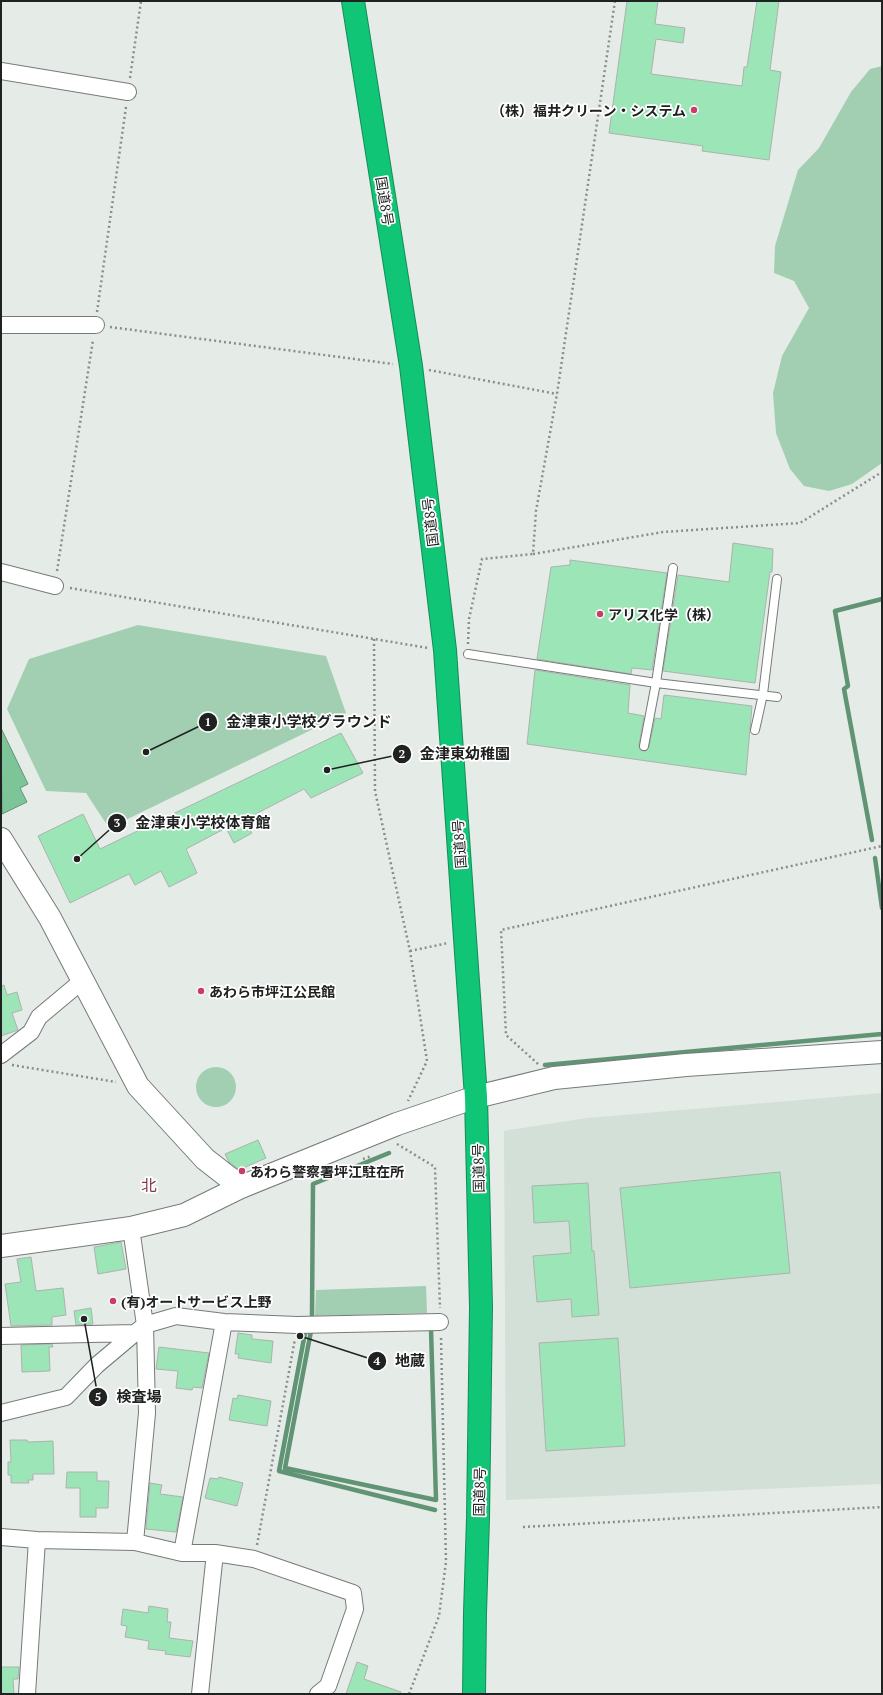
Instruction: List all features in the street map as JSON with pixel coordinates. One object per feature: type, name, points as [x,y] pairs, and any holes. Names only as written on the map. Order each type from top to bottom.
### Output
[{"type":"highway","name":"国道8号","points":[[353,1],[411,366],[445,650],[476,1097],[481,1307],[474,1694]]},
{"type":"street","points":[[1,71],[128,92]]},
{"type":"street","points":[[1,325],[96,325]]},
{"type":"street","points":[[1,572],[55,586]]},
{"type":"street","points":[[1,839],[50,918],[138,1086],[205,1159],[240,1187]]},
{"type":"street","points":[[5,1060],[32,1032],[39,1017],[82,981]]},
{"type":"street","points":[[1,1246],[131,1228],[184,1215],[240,1187],[397,1124],[476,1097],[554,1078],[686,1065],[882,1052]]},
{"type":"street","points":[[131,1228],[147,1414],[135,1542]]},
{"type":"street","points":[[1,1336],[140,1329],[176,1316],[224,1322],[297,1325],[440,1322]]},
{"type":"street","points":[[182,1553],[224,1322]]},
{"type":"street","points":[[1,1413],[66,1397],[97,1365],[140,1329]]},
{"type":"street","points":[[1,1537],[37,1540],[135,1542],[182,1553],[215,1553],[254,1559],[353,1593],[355,1609],[328,1686],[318,1694]]},
{"type":"street","points":[[27,1694],[37,1540]]},
{"type":"street","points":[[200,1694],[215,1553]]},
{"type":"lane","points":[[644,746],[656,683],[673,568]]},
{"type":"lane","points":[[755,730],[763,694],[777,579]]},
{"type":"lane","points":[[468,654],[656,683],[763,694],[777,697]]},
{"type":"path","points":[[141,1],[96,325],[55,586],[374,640],[445,650]]},
{"type":"path","points":[[533,554],[536,511],[556,394],[615,1]]},
{"type":"path","points":[[96,325],[411,366],[556,394]]},
{"type":"path","points":[[468,654],[468,619],[482,559],[533,554],[663,532],[800,523],[882,472]]},
{"type":"path","points":[[374,640],[376,791],[410,951],[427,1061],[397,1124],[397,1145],[435,1167],[446,1562],[439,1616],[409,1694]]},
{"type":"path","points":[[554,1078],[506,1035],[501,930],[882,846]]},
{"type":"path","points":[[410,951],[465,940]]},
{"type":"path","points":[[5,1060],[138,1086]]},
{"type":"path","points":[[254,1559],[297,1325]]},
{"type":"path","points":[[523,1527],[882,1507]]},
{"type":"shaded area","points":[[882,66],[882,463],[852,484],[829,491],[804,486],[790,469],[776,433],[773,393],[782,356],[809,308],[794,281],[774,273],[775,246],[798,170],[819,148],[851,92],[870,69]]},
{"type":"shaded area","points":[[138,625],[326,656],[346,713],[109,828],[86,793],[46,791],[7,709],[29,659]]},
{"type":"shaded area","points":[[1,728],[28,784],[20,788],[27,802],[2,814]]},
{"type":"shaded area","points":[[216,1067],[224,1069],[230,1073],[234,1079],[236,1087],[234,1095],[230,1101],[224,1105],[216,1107],[208,1105],[202,1101],[198,1095],[196,1087],[198,1079],[202,1073],[208,1069]]},
{"type":"shaded area","points":[[882,1093],[882,1484],[506,1500],[504,1131],[587,1118]]},
{"type":"shaded area","points":[[426,1286],[427,1313],[315,1316],[316,1290]]},
{"type":"building","name":"（株）福井クリーン・システム","points":[[627,1],[658,1],[655,24],[685,28],[683,43],[656,39],[651,74],[742,86],[744,67],[747,67],[757,1],[779,1],[770,70],[781,72],[769,160],[702,151],[703,146],[609,133]]},
{"type":"building","points":[[733,543],[773,549],[772,572],[770,572],[755,683],[663,671],[678,575],[729,582]]},
{"type":"building","name":"アリス化学（株）","points":[[570,560],[667,573],[652,670],[632,668],[631,674],[537,659],[551,567],[570,565]]},
{"type":"building","points":[[535,670],[630,685],[628,713],[644,716],[639,745],[640,750],[643,751],[646,751],[649,747],[655,718],[661,719],[664,695],[752,706],[746,775],[527,744]]},
{"type":"building","points":[[341,733],[363,773],[311,798],[304,789],[244,820],[252,833],[234,843],[226,828],[186,849],[197,873],[169,887],[161,871],[135,885],[129,874],[70,903],[38,836],[83,814],[100,849]]},
{"type":"building","points":[[4,985],[7,995],[17,992],[22,1010],[12,1013],[18,1030],[1,1036],[1,986]]},
{"type":"building","points":[[258,1140],[266,1158],[239,1170],[229,1162],[225,1154]]},
{"type":"building","points":[[780,1172],[790,1273],[630,1288],[620,1188]]},
{"type":"building","points":[[588,1183],[592,1251],[594,1251],[599,1315],[572,1317],[571,1299],[537,1302],[533,1256],[571,1253],[569,1221],[534,1223],[532,1186]]},
{"type":"building","points":[[121,1242],[126,1269],[98,1274],[94,1247]]},
{"type":"building","points":[[31,1257],[36,1291],[63,1288],[66,1315],[52,1317],[52,1325],[11,1326],[5,1284],[21,1282],[17,1259]]},
{"type":"building","points":[[91,1308],[93,1324],[76,1325],[74,1311]]},
{"type":"building","points":[[238,1333],[252,1335],[252,1339],[273,1341],[271,1363],[238,1358],[239,1354],[235,1354]]},
{"type":"building","points":[[618,1338],[625,1446],[546,1451],[539,1343]]},
{"type":"building","points":[[52,1344],[53,1347],[49,1347],[50,1371],[22,1372],[21,1345]]},
{"type":"building","points":[[159,1347],[209,1353],[202,1388],[193,1387],[192,1390],[176,1388],[178,1371],[156,1369]]},
{"type":"building","points":[[238,1395],[271,1401],[267,1426],[229,1420],[233,1398],[237,1399]]},
{"type":"building","points":[[10,1440],[27,1440],[28,1442],[53,1441],[54,1474],[33,1474],[33,1480],[28,1480],[29,1483],[11,1483],[11,1475],[8,1475],[8,1462],[11,1462]]},
{"type":"building","points":[[67,1472],[97,1472],[97,1481],[109,1481],[108,1508],[96,1508],[96,1517],[80,1517],[80,1488],[66,1488]]},
{"type":"building","points":[[219,1477],[243,1483],[237,1506],[205,1498],[210,1478],[218,1479]]},
{"type":"building","points":[[150,1483],[162,1485],[160,1494],[183,1497],[176,1532],[146,1529]]},
{"type":"building","points":[[149,1606],[168,1609],[167,1622],[171,1622],[169,1638],[193,1641],[190,1657],[165,1654],[166,1651],[148,1649],[149,1641],[125,1637],[127,1626],[121,1625],[123,1609],[148,1613]]},
{"type":"building","points":[[357,1662],[368,1666],[364,1679],[401,1692],[400,1694],[346,1694]]},
{"type":"building","points":[[1,1667],[19,1667],[18,1679],[13,1679],[14,1694],[1,1694]]},
{"type":"waterway","points":[[872,840],[844,689],[848,686],[835,611],[882,599]]},
{"type":"waterway","points":[[875,858],[882,908]]},
{"type":"waterway","points":[[545,1065],[882,1034]]},
{"type":"waterway","points":[[312,1316],[313,1184],[389,1153]]},
{"type":"waterway","points":[[311,1331],[285,1468],[436,1500],[431,1329]]},
{"type":"waterway","points":[[305,1333],[279,1471],[435,1510]]},
{"type":"place","name":"（株）福井クリーン・システム","points":[[694,110]]},
{"type":"place","name":"アリス化学（株）","points":[[600,614]]},
{"type":"place","name":"金津東小学校グラウンド","points":[[146,752]]},
{"type":"place","name":"金津東幼稚園","points":[[327,770]]},
{"type":"place","name":"金津東小学校体育館","points":[[77,859]]},
{"type":"place","name":"あわら市坪江公民館","points":[[201,991]]},
{"type":"place","name":"あわら警察署坪江駐在所","points":[[242,1171]]},
{"type":"place","name":"(有)オートサービス上野","points":[[113,1301]]},
{"type":"place","name":"検査場","points":[[84,1319]]},
{"type":"place","name":"地蔵","points":[[300,1336]]},
{"type":"district","name":"北","points":[[149,1185]]}]
